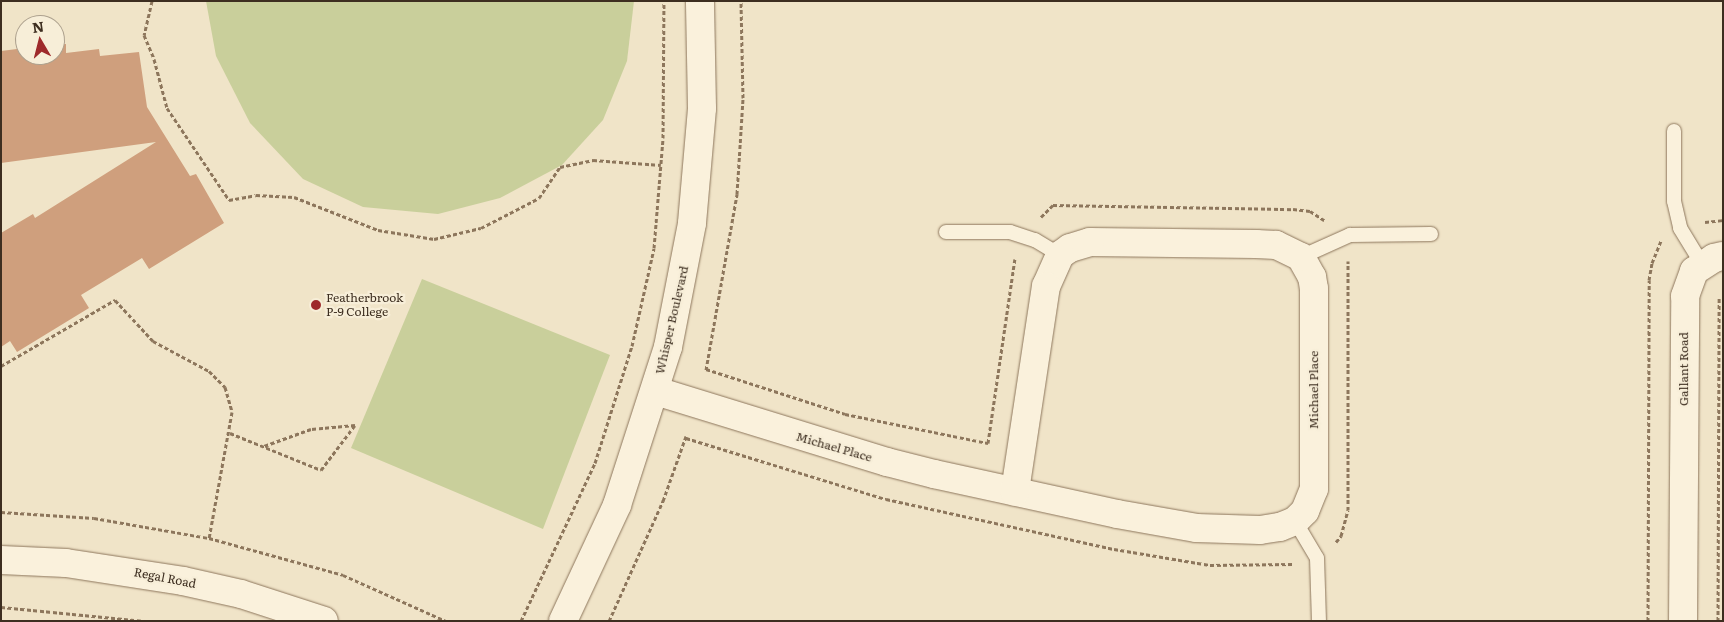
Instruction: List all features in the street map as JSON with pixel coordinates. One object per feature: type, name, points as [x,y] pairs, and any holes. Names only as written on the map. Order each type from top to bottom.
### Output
[{"type":"street","name":"Whisper Boulevard","points":[[563,621],[617,505],[656,391],[676,310],[692,222],[702,108],[700,1]]},
{"type":"street","points":[[1015,492],[1046,286],[1060,255],[1070,248],[1090,242],[1246,243],[1276,245],[1301,257]]},
{"type":"street","name":"Michael Place","points":[[656,391],[841,449],[1015,492],[1196,528],[1260,530],[1295,521],[1311,500],[1314,482],[1314,289],[1312,277],[1301,257]]},
{"type":"street","name":"Gallant Road","points":[[1683,621],[1684,296],[1688,282],[1713,260]]},
{"type":"street","name":"Regal Road","points":[[1,560],[76,564],[183,581],[241,594],[324,621]]},
{"type":"lane","name":"Gallant Road","points":[[1674,131],[1674,201],[1680,228],[1713,260]]},
{"type":"lane","points":[[946,232],[998,231],[1022,236],[1060,255]]},
{"type":"lane","points":[[1301,257],[1339,237],[1366,234],[1431,234]]},
{"type":"lane","points":[[1295,521],[1317,558],[1319,621]]},
{"type":"path","points":[[152,1],[144,35],[154,60],[166,108],[229,200],[256,195],[294,197],[378,230],[434,239],[481,228],[539,198],[560,167],[593,160],[661,165]]},
{"type":"path","points":[[521,621],[595,463],[626,364],[654,248],[661,165],[664,1]]},
{"type":"path","points":[[686,438],[886,499],[1162,559],[1210,565],[1301,564],[1317,558],[1341,536],[1348,510],[1348,264],[1339,237],[1320,216],[1293,209],[1053,205],[1022,236],[1014,263],[988,442],[845,414],[706,369]]},
{"type":"path","points":[[1718,621],[1719,290]]},
{"type":"path","points":[[1,366],[115,300],[153,341],[217,378],[232,403],[230,433],[209,538]]},
{"type":"path","points":[[230,433],[320,470],[355,425],[310,429],[264,446]]},
{"type":"path","points":[[1,512],[94,518],[209,538],[343,574],[446,621]]},
{"type":"path","points":[[1717,588],[1723,588]]},
{"type":"path","points":[[1,608],[144,621]]},
{"type":"green space","points":[[206,1],[634,1],[627,61],[603,120],[562,165],[500,198],[438,214],[363,207],[303,179],[250,123],[216,56]]},
{"type":"green space","points":[[422,279],[610,355],[543,529],[351,448]]},
{"type":"building","points":[[65,44],[66,53],[99,49],[100,56],[139,52],[147,107],[190,176],[196,174],[224,223],[149,269],[142,258],[81,295],[89,308],[17,352],[10,341],[1,347],[1,233],[33,214],[35,218],[156,142],[1,163],[1,51],[15,49],[15,65],[65,65]]},
{"type":"place","name":"Featherbrook P-9 College","points":[[316,305]]}]
